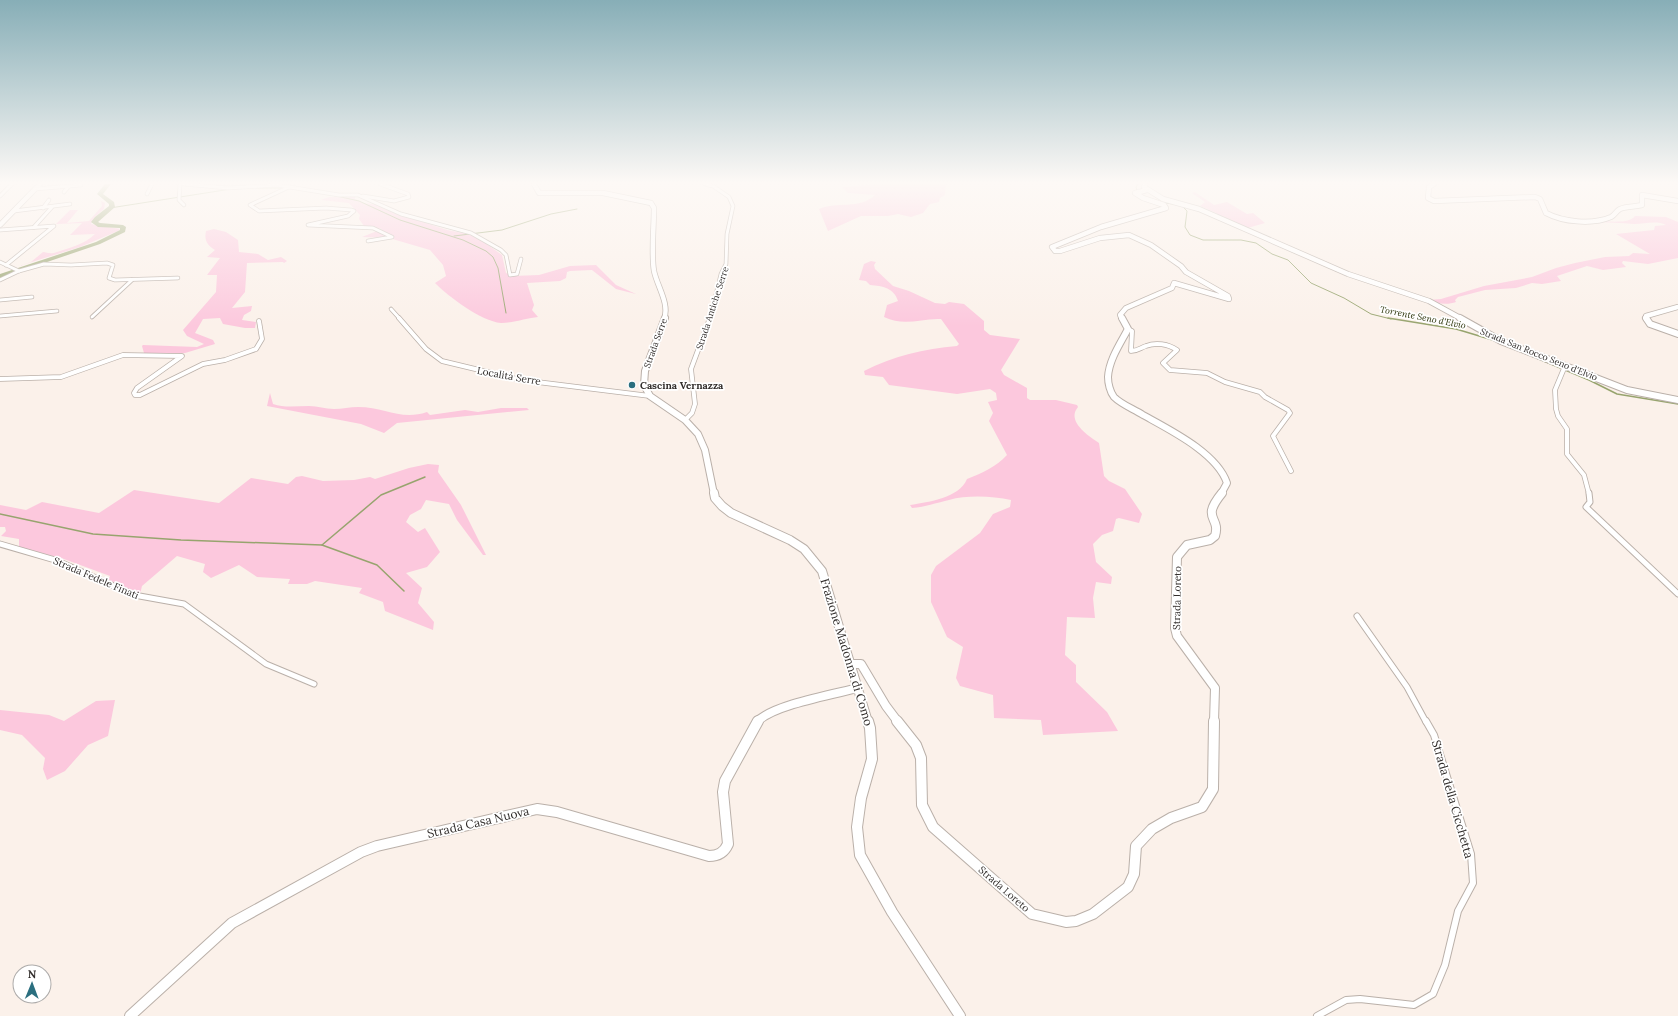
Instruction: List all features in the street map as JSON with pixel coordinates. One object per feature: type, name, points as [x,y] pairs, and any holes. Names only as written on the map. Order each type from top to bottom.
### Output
[{"type":"street","points":[[6,264],[47,231]]},
{"type":"street","points":[[368,241],[392,237],[380,231]]},
{"type":"street","points":[[465,231],[474,234],[501,250],[506,255],[510,275],[515,275],[518,272],[521,258]]},
{"type":"street","name":"Strada Serre","points":[[650,396],[644,385],[645,371],[666,315],[654,270],[654,231]]},
{"type":"street","name":"Strada Antiche Serre","points":[[685,420],[692,413],[695,404],[691,370],[702,343],[712,312],[721,274],[727,260],[727,231]]},
{"type":"street","points":[[1089,231],[1052,246],[1052,249],[1060,251],[1100,238],[1129,235],[1151,245],[1181,266],[1186,272],[1228,296],[1228,299],[1219,298],[1186,285],[1174,283],[1172,288],[1126,308],[1120,315],[1128,329],[1132,331],[1132,342],[1130,346],[1131,351],[1138,351],[1141,347],[1152,345],[1166,345],[1174,347],[1177,350],[1163,363],[1170,370],[1198,371],[1207,373],[1224,382],[1260,392],[1265,397],[1288,410],[1290,413],[1273,436],[1291,471]]},
{"type":"street","name":"Strada San Rocco Seno d'Elvio","points":[[1248,231],[1348,274],[1429,301],[1490,336],[1564,368],[1633,392],[1678,400]]},
{"type":"street","points":[[0,262],[19,271]]},
{"type":"street","points":[[0,280],[19,271],[44,264],[71,265],[112,263],[109,278],[115,280],[178,278]]},
{"type":"street","points":[[92,318],[132,280]]},
{"type":"street","points":[[0,300],[32,297]]},
{"type":"street","points":[[1678,307],[1646,316],[1646,320],[1650,324],[1678,334]]},
{"type":"street","name":"Località Serre","points":[[391,309],[426,349],[442,361],[521,380],[650,396]]},
{"type":"street","points":[[0,316],[57,312]]},
{"type":"street","points":[[0,378],[61,377],[123,355],[182,356],[137,388],[134,393],[135,395],[140,395],[203,364],[232,358],[256,349],[262,339],[259,321]]},
{"type":"street","name":"Strada Loreto","points":[[851,664],[862,664],[886,706],[916,745],[921,758],[922,805],[933,827],[1032,914],[1052,921],[1073,922],[1090,917],[1130,885],[1135,872],[1136,846],[1152,829],[1171,818],[1202,807],[1213,789],[1215,688],[1177,636],[1175,628],[1177,557],[1183,548],[1188,544],[1211,540],[1215,536],[1216,528],[1211,512],[1212,507],[1225,489],[1227,483],[1220,467],[1206,454],[1124,404],[1112,395],[1108,372],[1113,357],[1128,329]]},
{"type":"street","points":[[1564,368],[1556,383],[1554,393],[1555,401],[1558,417],[1567,428],[1566,454],[1584,473],[1588,484],[1590,502],[1586,507],[1678,594]]},
{"type":"street","points":[[650,396],[685,420]]},
{"type":"street","name":"Frazione Madonna di Como","points":[[685,420],[698,434],[705,450],[710,481],[715,498],[722,506],[731,513],[790,540],[804,549],[818,564],[822,571],[870,728],[872,759],[861,798],[857,828],[860,855],[892,912],[960,1016]]},
{"type":"street","name":"Strada Fedele Finati","points":[[0,544],[54,560],[134,595],[184,604],[266,664],[314,684]]},
{"type":"street","name":"Strada della Cicchetta","points":[[1316,1016],[1346,1000],[1360,999],[1414,1005],[1433,994],[1445,965],[1458,911],[1473,883],[1471,854],[1434,736],[1407,687],[1357,616]]},
{"type":"street","name":"Strada Casa Nuova","points":[[130,1016],[232,923],[361,852],[377,846],[526,810],[537,809],[557,812],[709,856],[719,855],[726,849],[728,844],[723,792],[725,781],[758,720],[765,715],[783,708],[858,688]]},
{"type":"shaded area","points":[[74,231],[117,231],[80,247],[19,266],[31,262],[43,252],[54,253],[76,246],[91,238],[95,234],[70,235]]},
{"type":"shaded area","points":[[206,231],[226,232],[238,240],[239,252],[258,254],[268,260],[281,257],[287,261],[284,263],[247,263],[245,292],[232,308],[252,306],[251,311],[244,315],[242,320],[256,322],[255,328],[245,328],[223,324],[220,318],[203,319],[195,333],[213,340],[215,344],[185,353],[144,353],[143,345],[197,347],[204,344],[187,336],[183,330],[216,292],[217,275],[207,275],[220,258],[207,257],[215,250],[208,244],[205,237]]},
{"type":"shaded area","points":[[376,231],[455,231],[474,235],[502,255],[506,273],[513,276],[539,275],[570,266],[596,265],[616,285],[636,294],[616,289],[592,270],[570,271],[567,272],[566,278],[560,281],[527,283],[534,305],[532,310],[538,317],[501,323],[484,318],[466,308],[435,283],[446,276],[443,265],[430,250],[389,238],[362,237]]},
{"type":"shaded area","points":[[1641,231],[1678,231],[1678,258],[1648,264],[1623,261],[1622,263],[1626,267],[1603,270],[1587,266],[1557,276],[1561,281],[1542,284],[1532,283],[1516,288],[1485,290],[1458,297],[1455,300],[1456,302],[1450,304],[1429,300],[1441,299],[1484,286],[1532,277],[1575,263],[1605,257],[1629,256],[1633,253],[1650,254],[1616,234]]},
{"type":"shaded area","points":[[871,261],[876,262],[874,265],[875,269],[893,286],[909,291],[935,303],[945,304],[949,302],[964,304],[984,321],[984,330],[990,335],[1020,339],[1001,370],[1004,375],[1027,388],[1027,398],[1030,400],[1056,400],[1077,405],[1078,407],[1075,412],[1076,423],[1084,432],[1099,443],[1104,476],[1109,481],[1125,489],[1142,514],[1139,523],[1119,518],[1116,519],[1113,531],[1102,535],[1093,544],[1096,562],[1112,577],[1111,584],[1096,582],[1093,598],[1095,618],[1067,617],[1065,655],[1076,665],[1076,682],[1107,712],[1118,731],[1043,735],[1041,720],[994,718],[993,695],[960,686],[956,678],[963,647],[947,637],[931,602],[931,575],[936,566],[980,533],[993,514],[1010,507],[1011,500],[988,497],[972,497],[956,498],[912,508],[910,505],[943,498],[950,495],[957,491],[967,479],[993,466],[1007,455],[989,421],[993,413],[988,402],[997,400],[996,393],[990,389],[957,394],[889,385],[883,377],[865,375],[864,371],[897,357],[921,351],[957,346],[959,344],[941,319],[906,322],[884,317],[887,305],[898,301],[891,290],[870,285],[866,281],[859,280],[864,264]]},
{"type":"shaded area","points":[[270,393],[273,404],[282,406],[312,406],[328,409],[355,407],[377,409],[409,415],[427,412],[430,415],[465,410],[478,412],[501,408],[527,408],[529,410],[397,423],[384,433],[361,424],[267,406]]},
{"type":"shaded area","points":[[428,464],[439,465],[438,472],[461,505],[486,555],[483,555],[457,520],[449,504],[426,500],[421,509],[410,515],[406,522],[418,532],[425,528],[440,552],[427,567],[406,573],[422,588],[418,603],[434,622],[433,630],[385,611],[383,602],[359,593],[362,588],[315,581],[307,584],[288,584],[290,579],[257,577],[239,565],[211,578],[203,572],[205,564],[177,556],[142,586],[140,594],[108,581],[110,576],[64,559],[19,547],[19,539],[1,536],[6,531],[5,527],[0,527],[0,505],[26,510],[42,502],[99,513],[134,490],[219,503],[251,478],[288,484],[296,477],[302,476],[323,481],[354,480],[370,477],[375,479],[409,468]]},
{"type":"shaded area","points":[[115,700],[108,736],[88,745],[65,771],[47,780],[43,769],[45,758],[22,735],[0,730],[0,710],[49,715],[64,721],[96,701]]},
{"type":"waterway","points":[[0,276],[98,243],[122,231]]},
{"type":"waterway","points":[[436,231],[463,240],[486,251],[493,257],[498,268],[506,313]]},
{"type":"waterway","points":[[454,236],[491,231]]},
{"type":"waterway","name":"Torrente Seno d'Elvio","points":[[1188,231],[1190,235],[1203,240],[1241,240],[1256,243],[1272,254],[1288,260],[1311,283],[1344,298],[1371,314],[1391,319]]},
{"type":"waterway","name":"Torrente Seno d'Elvio","points":[[1388,318],[1456,329],[1496,341]]},
{"type":"waterway","name":"Torrente Seno d'Elvio","points":[[1527,354],[1589,380],[1617,394],[1678,404]]},
{"type":"waterway","points":[[322,545],[381,495],[425,477]]},
{"type":"waterway","points":[[0,514],[93,534],[181,540],[322,545]]},
{"type":"waterway","points":[[322,545],[377,565],[404,591]]},
{"type":"place","name":"Cascina Vernazza","points":[[632,385]]}]
